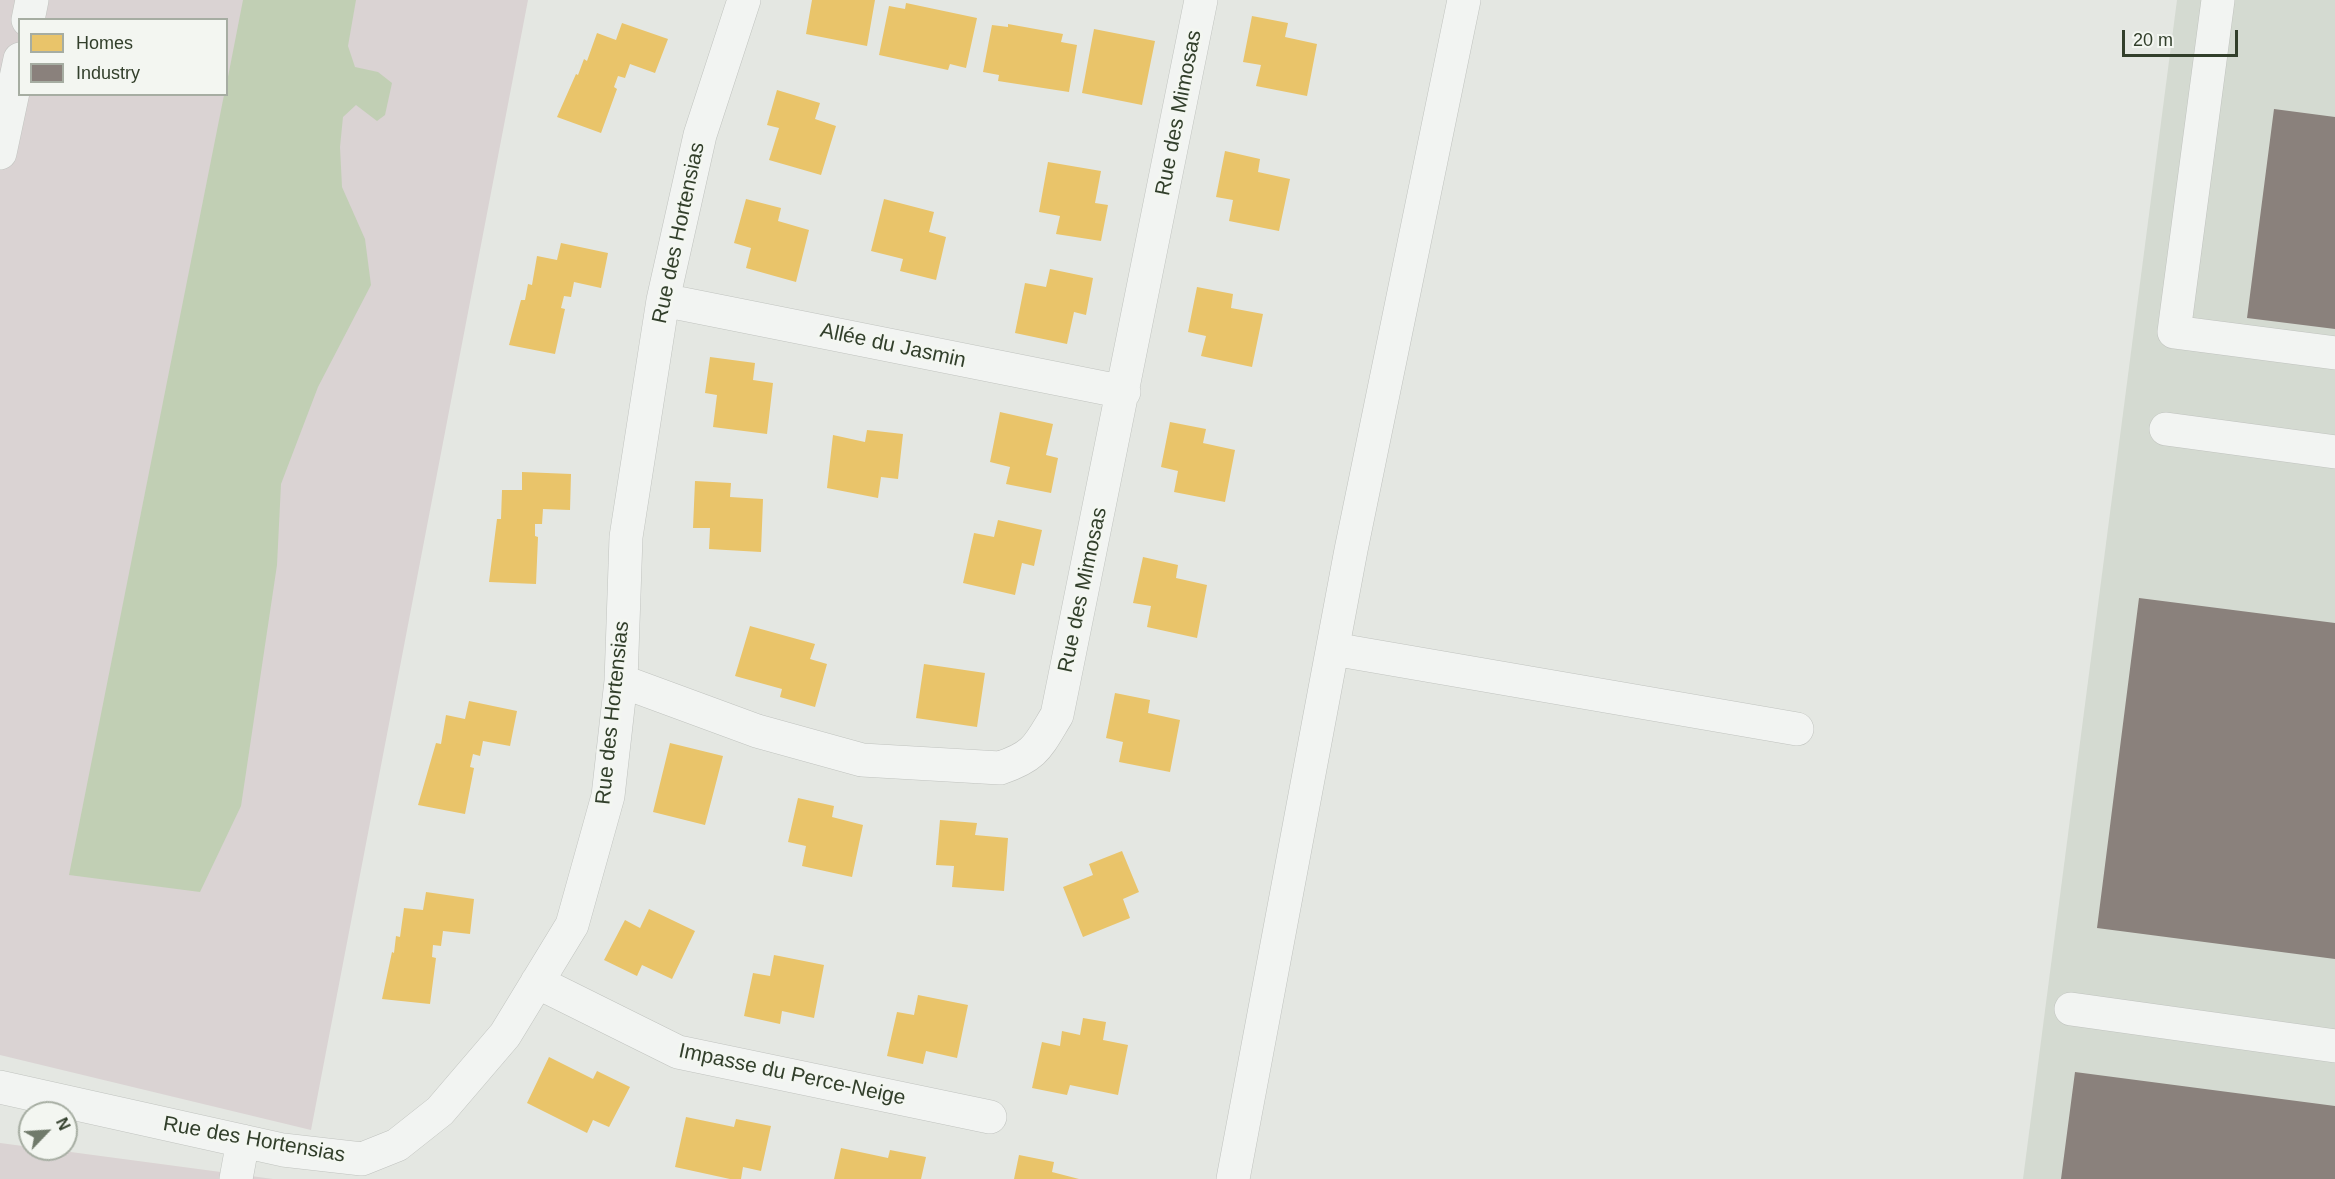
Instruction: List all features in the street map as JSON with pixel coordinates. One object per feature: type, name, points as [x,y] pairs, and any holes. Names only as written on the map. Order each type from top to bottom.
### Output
[{"type":"street","points":[[28,18],[32,0]]},
{"type":"street","name":"Rue des Hortensias","points":[[0,1088],[283,1150],[362,1159],[397,1145],[440,1111],[505,1035],[572,925],[608,796],[621,681],[626,537],[663,300],[700,135],[744,0]]},
{"type":"street","name":"Rue des Mimosas","points":[[621,681],[757,732],[862,760],[1000,768],[1021,761],[1035,751],[1058,715],[1201,0]]},
{"type":"street","points":[[1233,1179],[1333,649],[1464,0]]},
{"type":"street","points":[[2218,0],[2174,332],[2335,353]]},
{"type":"street","points":[[0,153],[18,68]]},
{"type":"street","name":"Allée du Jasmin","points":[[663,300],[1124,392]]},
{"type":"street","points":[[2166,429],[2335,452]]},
{"type":"street","points":[[1333,649],[1797,729]]},
{"type":"street","name":"Impasse du Perce-Neige","points":[[537,982],[678,1052],[990,1117]]},
{"type":"street","points":[[2071,1009],[2335,1046]]},
{"type":"street","points":[[236,1179],[243,1141]]},
{"type":"shaded area","points":[[0,0],[528,0],[311,1130],[0,1055]]},
{"type":"shaded area","points":[[243,0],[356,0],[348,46],[355,67],[378,72],[392,83],[385,115],[377,121],[356,105],[343,117],[340,147],[342,187],[365,239],[371,285],[318,387],[281,484],[277,565],[241,806],[200,892],[69,875],[224,96],[228,96],[228,77]]},
{"type":"shaded area","points":[[2177,0],[2335,0],[2335,1179],[2023,1179]]},
{"type":"shaded area","points":[[0,1143],[18,1145],[18,1161],[78,1161],[78,1153],[273,1179],[0,1179]]},
{"type":"building: Homes","points":[[812,0],[875,0],[867,46],[806,34]]},
{"type":"building: Homes","points":[[906,3],[977,18],[966,68],[950,64],[948,70],[879,55],[889,6],[905,9]]},
{"type":"building: Homes","points":[[1252,16],[1288,23],[1285,37],[1317,44],[1307,96],[1256,86],[1261,65],[1243,62]]},
{"type":"building: Homes","points":[[622,23],[668,39],[655,73],[630,64],[625,78],[618,76],[614,87],[617,89],[601,133],[557,117],[584,59],[587,61],[597,33],[616,40]]},
{"type":"building: Homes","points":[[1008,24],[1063,34],[1061,42],[1077,45],[1069,92],[998,81],[999,75],[983,72],[992,25],[1008,27]]},
{"type":"building: Homes","points":[[1094,29],[1155,41],[1142,105],[1082,93]]},
{"type":"building: Homes","points":[[777,90],[820,103],[815,119],[836,126],[821,175],[769,160],[779,128],[767,125]]},
{"type":"building: Homes","points":[[1225,151],[1260,159],[1258,172],[1290,179],[1279,231],[1229,221],[1233,200],[1216,197]]},
{"type":"building: Homes","points":[[1048,162],[1101,171],[1095,203],[1108,205],[1101,241],[1056,234],[1060,216],[1039,212]]},
{"type":"building: Homes","points":[[746,199],[781,208],[778,221],[809,230],[796,282],[746,268],[751,248],[734,243]]},
{"type":"building: Homes","points":[[884,199],[934,212],[929,232],[946,237],[936,280],[900,271],[903,259],[871,251]]},
{"type":"building: Homes","points":[[561,243],[608,253],[601,288],[574,282],[571,297],[564,296],[561,308],[565,309],[555,354],[509,345],[521,300],[525,300],[528,284],[532,285],[537,256],[557,260]]},
{"type":"building: Homes","points":[[1050,269],[1093,278],[1086,315],[1074,312],[1067,344],[1015,333],[1025,283],[1046,287]]},
{"type":"building: Homes","points":[[1197,287],[1233,294],[1231,308],[1263,314],[1252,367],[1201,356],[1206,336],[1188,332]]},
{"type":"building: Homes","points":[[710,357],[755,363],[753,380],[773,383],[767,434],[713,427],[717,395],[705,393]]},
{"type":"building: Homes","points":[[1000,412],[1053,424],[1046,455],[1058,458],[1051,493],[1006,484],[1010,467],[990,462]]},
{"type":"building: Homes","points":[[1170,422],[1206,429],[1203,443],[1235,450],[1225,502],[1174,492],[1178,471],[1161,467]]},
{"type":"building: Homes","points":[[867,430],[903,434],[898,479],[881,477],[878,498],[827,488],[833,435],[865,442]]},
{"type":"building: Homes","points":[[522,472],[571,474],[570,510],[543,509],[542,524],[535,524],[535,536],[538,537],[536,584],[489,582],[497,519],[501,519],[502,490],[522,490]]},
{"type":"building: Homes","points":[[695,481],[731,483],[730,497],[763,499],[761,552],[709,549],[710,528],[693,528]]},
{"type":"building: Homes","points":[[998,520],[1042,530],[1034,566],[1022,563],[1015,595],[963,583],[974,533],[994,537]]},
{"type":"building: Homes","points":[[1143,557],[1178,565],[1176,578],[1207,585],[1197,638],[1147,627],[1151,606],[1133,603]]},
{"type":"building: Homes","points":[[750,626],[815,644],[810,659],[827,664],[815,707],[780,697],[782,689],[735,676]]},
{"type":"building: Homes","points":[[924,664],[985,673],[977,727],[916,718]]},
{"type":"building: Homes","points":[[1115,693],[1150,700],[1148,713],[1180,720],[1170,772],[1119,762],[1123,742],[1106,738]]},
{"type":"building: Homes","points":[[469,701],[517,711],[510,746],[483,741],[480,756],[473,754],[470,767],[474,768],[465,814],[418,805],[436,743],[441,744],[446,715],[465,719]]},
{"type":"building: Homes","points":[[670,743],[723,756],[705,825],[653,812]]},
{"type":"building: Homes","points":[[798,798],[834,806],[832,817],[863,825],[852,877],[802,866],[806,846],[788,842]]},
{"type":"building: Homes","points":[[940,820],[977,823],[975,835],[1008,838],[1004,891],[952,887],[954,866],[936,865]]},
{"type":"building: Homes","points":[[1122,851],[1139,892],[1123,899],[1130,918],[1083,937],[1063,887],[1093,875],[1089,864]]},
{"type":"building: Homes","points":[[426,892],[474,899],[470,934],[443,931],[441,946],[433,945],[432,957],[436,958],[430,1004],[382,999],[396,936],[400,937],[404,908],[423,910]]},
{"type":"building: Homes","points":[[649,909],[695,931],[672,979],[642,965],[637,976],[604,960],[625,920],[640,928]]},
{"type":"building: Homes","points":[[774,955],[824,965],[814,1018],[782,1011],[780,1024],[744,1016],[753,973],[770,976]]},
{"type":"building: Homes","points":[[918,995],[968,1005],[957,1058],[926,1051],[923,1064],[887,1056],[897,1012],[914,1015]]},
{"type":"building: Homes","points":[[1083,1018],[1106,1022],[1103,1040],[1128,1045],[1118,1095],[1070,1085],[1067,1095],[1032,1088],[1042,1042],[1060,1046],[1062,1031],[1080,1035]]},
{"type":"building: Homes","points":[[549,1057],[593,1079],[597,1071],[630,1087],[609,1127],[593,1120],[587,1133],[527,1103]]},
{"type":"building: Homes","points":[[686,1117],[734,1127],[736,1119],[771,1126],[761,1171],[743,1167],[741,1179],[730,1179],[675,1167]]},
{"type":"building: Homes","points":[[841,1148],[888,1158],[890,1150],[926,1157],[921,1179],[834,1179]]},
{"type":"building: Homes","points":[[1019,1155],[1054,1162],[1052,1172],[1079,1179],[1014,1179]]},
{"type":"building: Industry","points":[[2274,109],[2335,117],[2335,329],[2247,318]]},
{"type":"building: Industry","points":[[2139,598],[2335,623],[2335,959],[2097,928]]},
{"type":"building: Industry","points":[[2075,1072],[2335,1106],[2335,1179],[2061,1179]]}]
